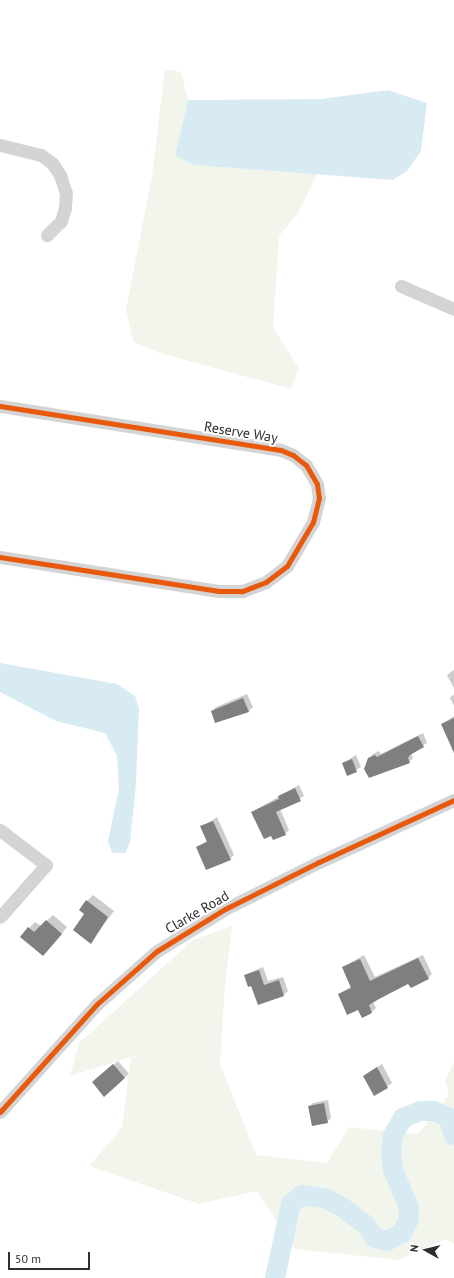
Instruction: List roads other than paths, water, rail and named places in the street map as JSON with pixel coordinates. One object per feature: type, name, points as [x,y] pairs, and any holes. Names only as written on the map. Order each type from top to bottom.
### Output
[{"type":"street","points":[[0,145],[41,155],[52,163],[60,175],[66,193],[65,208],[61,221],[46,235]]},
{"type":"street","points":[[401,286],[454,309]]},
{"type":"street","name":"Reserve Way","points":[[0,406],[281,450],[297,457],[309,469],[317,484],[319,498],[313,522],[287,566],[266,582],[242,591],[220,590],[0,557]]},
{"type":"street","name":"Clarke Road","points":[[0,1112],[97,1004],[157,951],[225,909],[319,862],[454,800]]},
{"type":"street","points":[[0,830],[46,864],[0,917]]},
{"type":"waterway","points":[[275,1278],[291,1204],[302,1195],[327,1199],[342,1207],[367,1226],[375,1238],[387,1241],[402,1233],[409,1219],[409,1208],[393,1170],[391,1153],[393,1135],[403,1118],[420,1111],[434,1111],[448,1117],[454,1135]]}]
